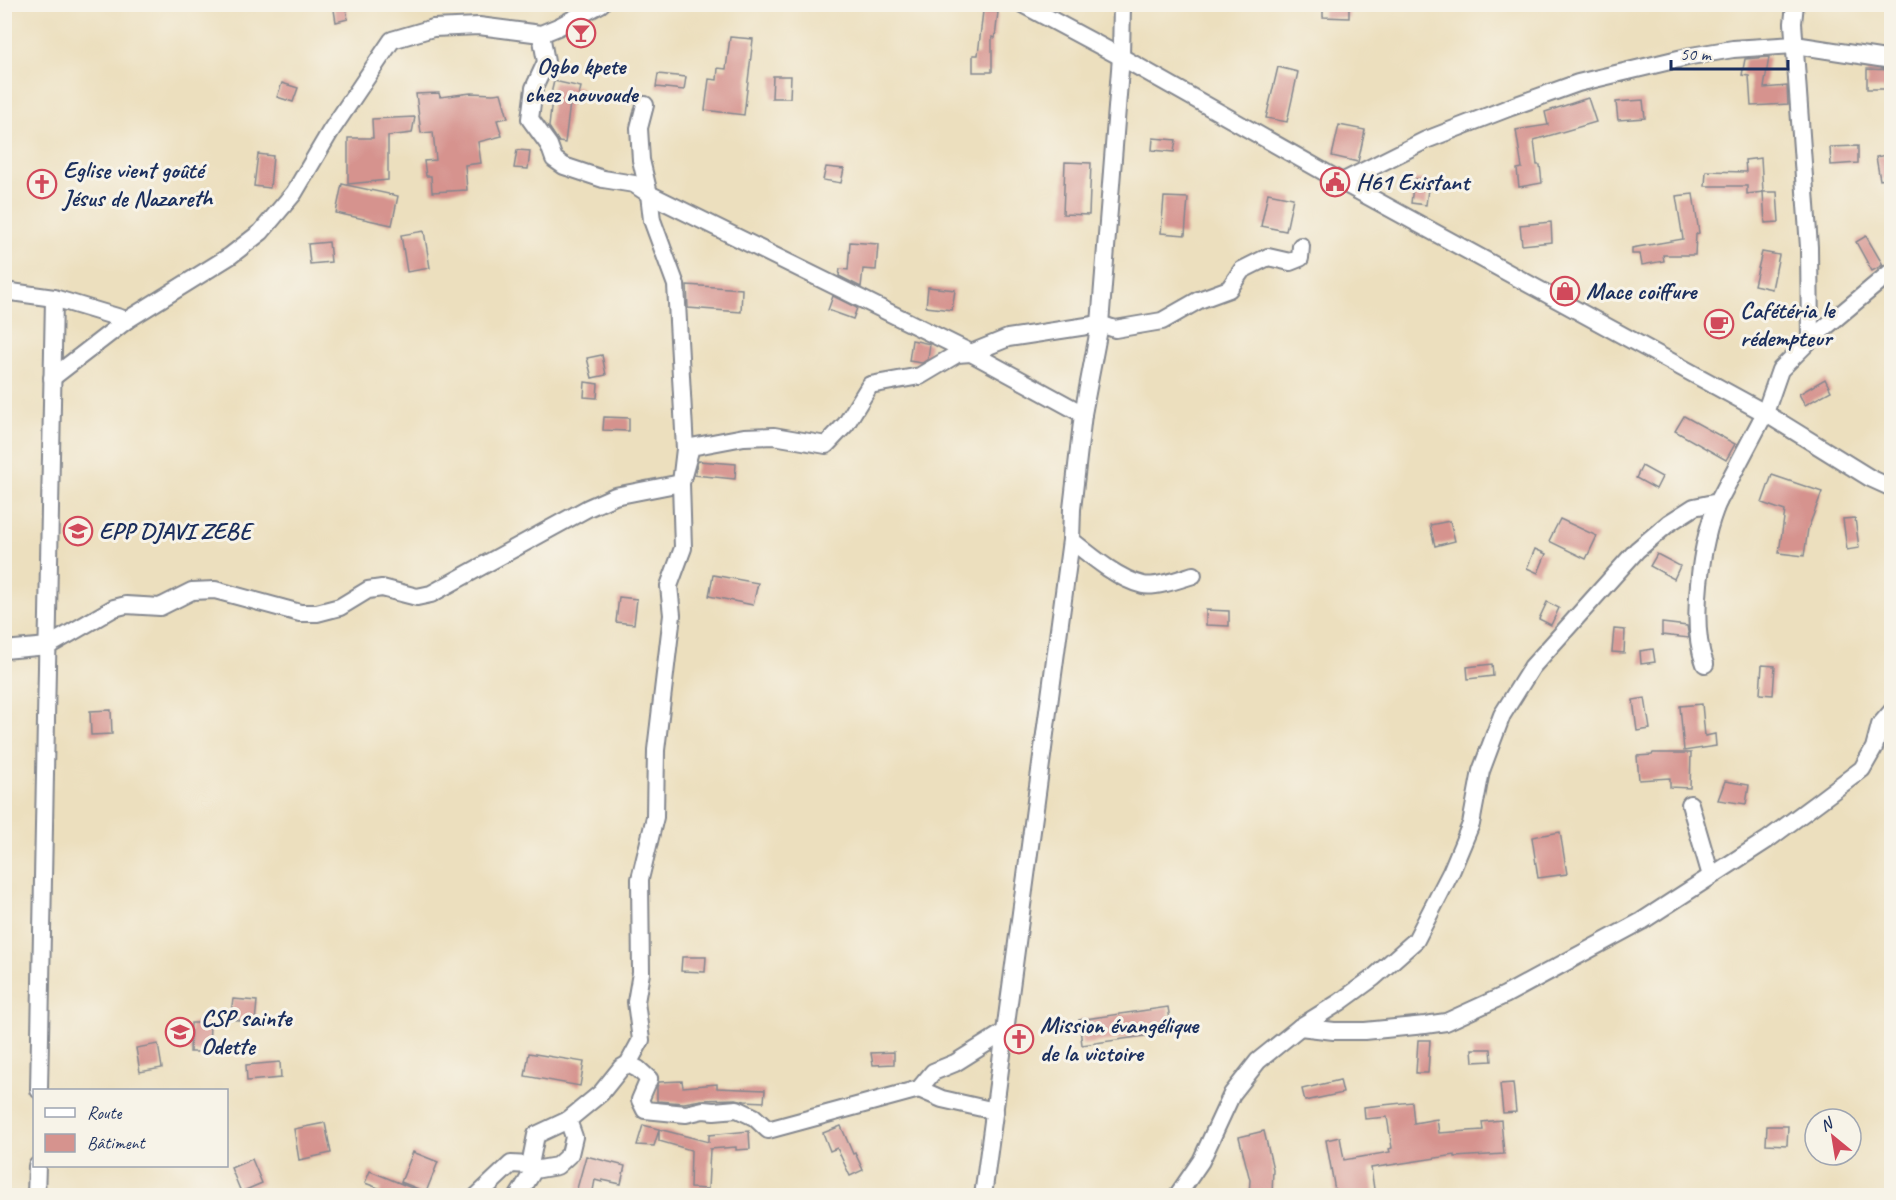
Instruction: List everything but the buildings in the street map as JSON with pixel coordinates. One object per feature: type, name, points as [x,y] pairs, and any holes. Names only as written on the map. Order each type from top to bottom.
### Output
[{"type":"street","points":[[52,378],[127,320],[230,256],[261,232],[294,194],[330,132],[392,40],[434,28],[479,26],[541,34],[601,4]]},
{"type":"street","points":[[1022,4],[1765,413],[1870,478],[1892,488]]},
{"type":"street","points":[[983,1196],[1071,540],[1072,509],[1083,414],[1104,330],[1122,4]]},
{"type":"street","points":[[1795,4],[1793,23],[1809,247],[1810,340]]},
{"type":"street","points":[[541,34],[546,62],[534,88],[530,119],[549,146],[554,159],[564,166],[603,179],[634,184],[649,195],[971,353],[1083,414]]},
{"type":"street","points":[[1342,182],[1426,140],[1578,83],[1691,56],[1733,48],[1795,45],[1892,60]]},
{"type":"street","points":[[518,1196],[532,1168],[536,1135],[568,1120],[601,1093],[621,1068],[628,1064],[641,1040],[636,1002],[641,973],[640,879],[656,817],[656,750],[672,615],[669,586],[682,548],[681,483],[685,449],[676,285],[652,220],[641,160],[639,128],[645,105]]},
{"type":"street","points":[[681,483],[691,447],[744,437],[774,436],[826,445],[846,424],[870,385],[920,376],[957,354],[971,353],[1008,338],[1104,330],[1162,321],[1199,300],[1229,290],[1242,270],[1268,257],[1290,262],[1300,258],[1301,246]]},
{"type":"street","points":[[1706,664],[1700,651],[1697,622],[1703,550],[1709,523],[1765,413],[1780,370],[1810,340],[1892,271]]},
{"type":"street","points":[[4,291],[54,298],[127,320]]},
{"type":"street","points":[[39,1089],[54,298]]},
{"type":"street","points":[[4,650],[48,646],[114,608],[126,605],[160,607],[192,591],[215,590],[300,613],[317,613],[340,606],[368,590],[382,588],[417,597],[430,594],[588,508],[615,496],[681,483]]},
{"type":"street","points":[[1177,1196],[1201,1161],[1232,1094],[1258,1061],[1300,1027],[1341,1002],[1373,978],[1416,940],[1451,872],[1471,824],[1480,771],[1502,715],[1532,668],[1637,550],[1694,507],[1718,502]]},
{"type":"street","points":[[1071,540],[1099,563],[1144,585],[1171,582],[1193,575]]},
{"type":"street","points":[[1300,1027],[1334,1031],[1365,1031],[1446,1022],[1505,995],[1642,921],[1767,840],[1862,769],[1874,748],[1881,725],[1892,711]]},
{"type":"street","points":[[1690,804],[1711,876]]},
{"type":"street","points":[[628,1064],[649,1079],[640,1100],[645,1110],[686,1114],[703,1110],[737,1109],[754,1117],[768,1130],[919,1089],[933,1072],[955,1063],[1006,1031]]},
{"type":"street","points":[[919,1089],[942,1099],[995,1111]]},
{"type":"street","points":[[477,1196],[511,1164],[532,1168],[557,1166],[570,1154],[574,1137],[568,1120]]},
{"type":"street","points":[[36,1196],[37,1167]]},
{"type":"place","name":"Ogbo kpete chez nouvoude","points":[[581,33]]},
{"type":"place","name":"H61 Existant","points":[[1335,182]]},
{"type":"place","name":"Eglise vient goûté Jésus de Nazareth","points":[[42,184]]},
{"type":"place","name":"Mace coiffure","points":[[1565,291]]},
{"type":"place","name":"Cafétéria le rédempteur","points":[[1719,324]]},
{"type":"place","name":"EPP DJAVI ZEBE","points":[[78,531]]},
{"type":"place","name":"CSP sainte Odette","points":[[180,1032]]},
{"type":"place","name":"Mission évangélique de la victoire","points":[[1019,1039]]}]
